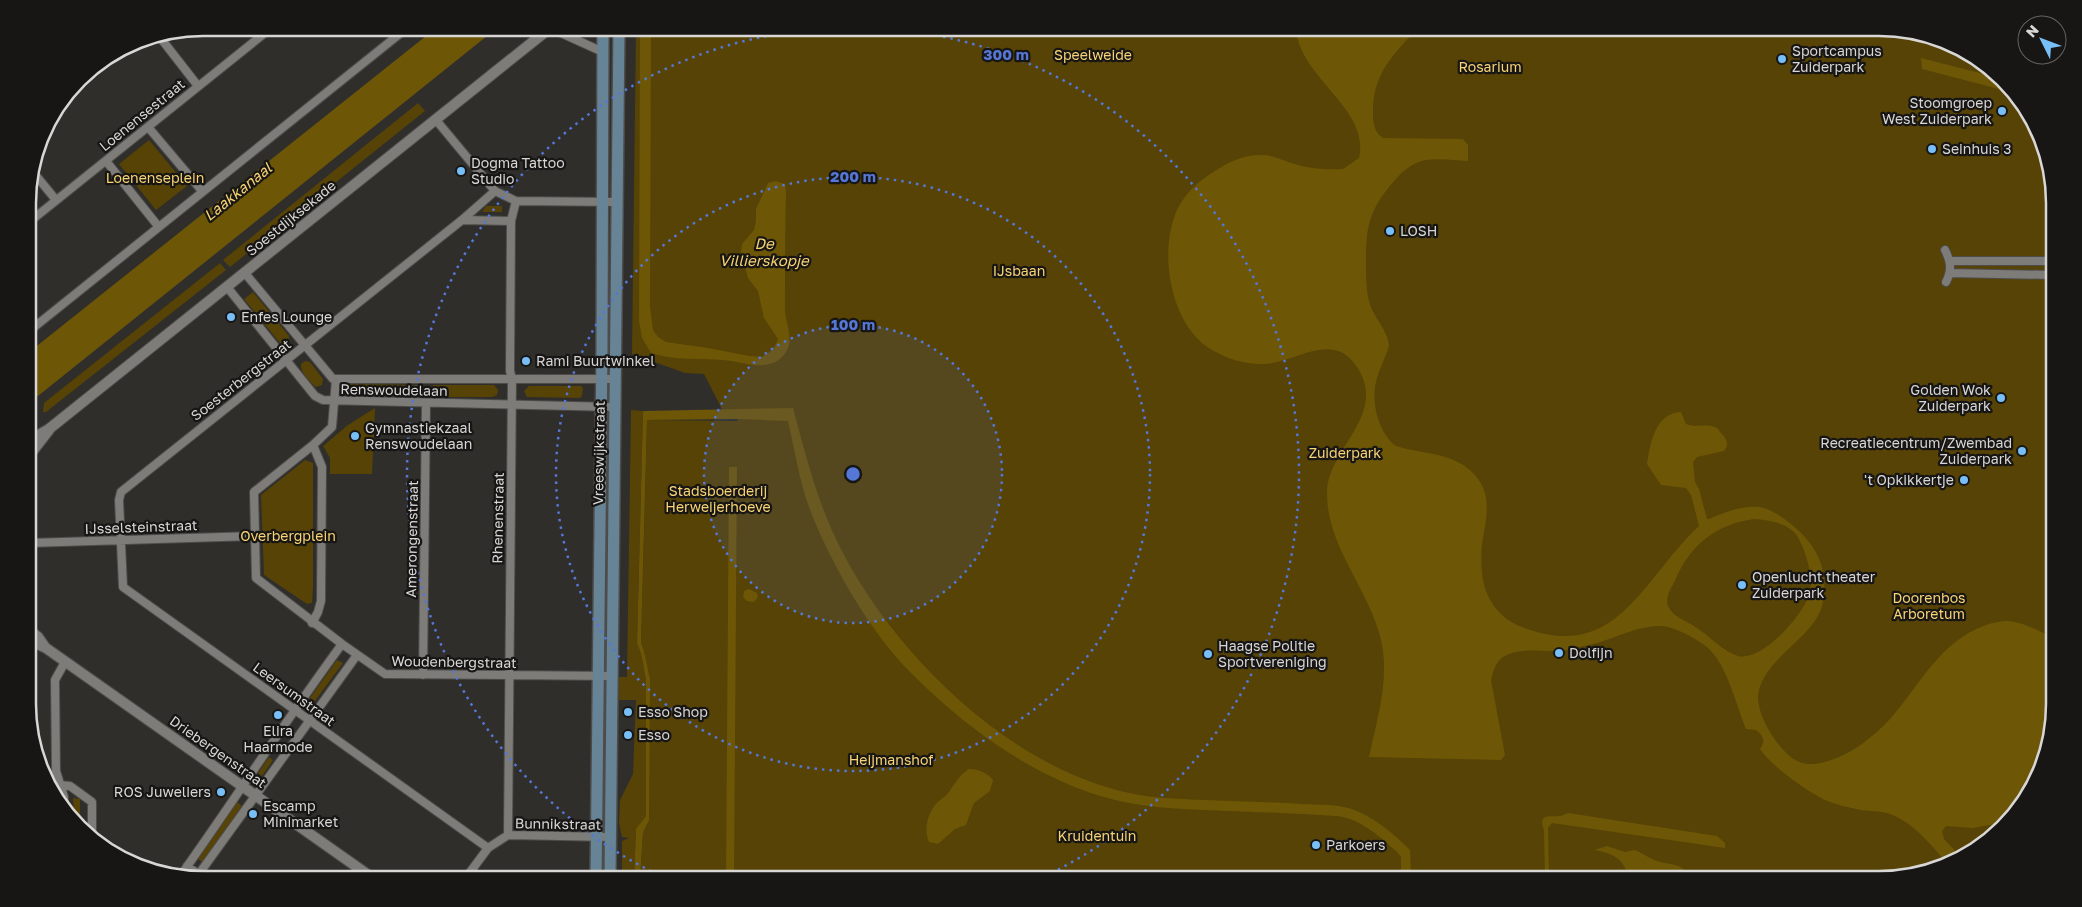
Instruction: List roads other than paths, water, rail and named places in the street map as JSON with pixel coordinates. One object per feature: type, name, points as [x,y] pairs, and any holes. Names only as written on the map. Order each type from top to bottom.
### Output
[{"type":"main road","name":"Vreeswijkstraat","points":[[596,871],[603,37]]},
{"type":"main road","name":"Vreeswijkstraat","points":[[610,871],[619,37]]},
{"type":"street","name":"Loenensestraat","points":[[37,216],[260,37]]},
{"type":"street","points":[[37,325],[396,37]]},
{"type":"street","name":"Soestdijksekade","points":[[37,436],[49,429],[539,37]]},
{"type":"street","points":[[569,37],[603,52]]},
{"type":"street","points":[[162,41],[198,86]]},
{"type":"street","points":[[436,120],[494,191],[516,201],[617,202]]},
{"type":"street","points":[[148,127],[202,191]]},
{"type":"street","points":[[106,161],[158,226]]},
{"type":"street","points":[[38,178],[56,200]]},
{"type":"street","name":"Soesterbergstraat","points":[[121,540],[119,500],[121,492],[462,220],[494,191]]},
{"type":"street","name":"Rhenenstraat","points":[[508,835],[512,404],[512,379],[510,372],[511,221],[516,201]]},
{"type":"street","points":[[462,220],[511,221]]},
{"type":"street","points":[[1946,250],[1950,261],[1950,274],[1946,282]]},
{"type":"street","points":[[1950,261],[2046,261]]},
{"type":"street","name":"Renswoudelaan","points":[[244,272],[333,379],[616,380]]},
{"type":"street","points":[[1950,274],[2046,275]]},
{"type":"street","name":"Renswoudelaan","points":[[226,287],[315,396],[323,400],[335,402],[615,407]]},
{"type":"street","name":"Woudenbergstraat","points":[[336,379],[332,427],[313,446],[254,492],[256,578],[312,623],[385,674],[612,676]]},
{"type":"street","name":"Amerongenstraat","points":[[423,675],[426,403]]},
{"type":"street","name":"Soestdijksekade","points":[[37,446],[49,429]]},
{"type":"street","points":[[312,623],[321,601],[322,467],[313,446]]},
{"type":"street","name":"IJsselsteinstraat","points":[[36,543],[254,536]]},
{"type":"street","name":"Leersumstraat","points":[[121,540],[123,587],[488,848]]},
{"type":"street","name":"Driebergenstraat","points":[[36,636],[46,648]]},
{"type":"street","name":"Driebergenstraat","points":[[36,643],[46,648],[361,871]]},
{"type":"street","points":[[185,869],[244,787],[294,709],[342,644]]},
{"type":"street","points":[[204,871],[255,795],[357,655]]},
{"type":"street","points":[[63,792],[56,771],[56,680],[64,662]]},
{"type":"street","points":[[60,784],[70,786],[92,802],[92,828]]},
{"type":"street","name":"Bunnikstraat","points":[[472,871],[488,848],[508,835],[610,837]]},
{"type":"street","points":[[187,866],[192,870]]},
{"type":"water","points":[[1298,36],[1411,36],[1386,65],[1381,75],[1374,98],[1373,119],[1375,129],[1383,138],[1463,139],[1468,145],[1468,161],[1436,159],[1421,161],[1405,170],[1386,191],[1374,209],[1368,228],[1366,282],[1371,307],[1386,334],[1389,346],[1375,387],[1375,406],[1380,425],[1384,433],[1396,446],[1451,459],[1470,470],[1478,479],[1483,487],[1487,503],[1481,552],[1483,581],[1489,598],[1499,612],[1513,623],[1522,627],[1555,635],[1582,634],[1605,625],[1625,610],[1643,591],[1699,526],[1691,495],[1686,488],[1661,485],[1647,464],[1655,431],[1665,418],[1681,412],[1686,424],[1717,428],[1727,442],[1724,451],[1697,457],[1693,462],[1695,482],[1699,489],[1707,519],[1740,508],[1760,507],[1767,509],[1778,514],[1805,537],[1818,556],[1822,566],[1824,589],[1823,602],[1819,614],[1812,625],[1772,666],[1759,690],[1759,707],[1767,727],[1779,745],[1796,761],[1805,764],[1823,762],[1837,758],[1862,744],[1890,719],[1943,653],[1970,632],[1988,624],[2008,621],[2020,623],[2046,634],[2046,704],[2043,736],[2033,768],[2023,787],[1997,822],[1973,828],[1946,826],[1942,831],[1944,839],[1956,852],[1942,858],[1906,822],[1890,814],[1860,810],[1830,802],[1802,787],[1765,756],[1760,749],[1763,743],[1762,736],[1756,730],[1746,729],[1730,685],[1714,654],[1696,640],[1667,627],[1644,628],[1568,650],[1516,652],[1498,661],[1491,680],[1505,755],[1501,760],[1369,757],[1379,714],[1383,684],[1384,669],[1381,640],[1368,603],[1334,532],[1327,494],[1329,478],[1336,462],[1361,417],[1366,401],[1365,385],[1357,367],[1347,356],[1337,351],[1326,349],[1277,362],[1251,364],[1237,361],[1212,350],[1198,339],[1186,324],[1177,306],[1169,266],[1171,227],[1180,204],[1198,183],[1226,165],[1244,157],[1262,155],[1320,169],[1343,169],[1359,158],[1360,140],[1355,124],[1345,108],[1308,62],[1300,46]],"holes":[[[1754,519],[1784,525],[1793,531],[1801,543],[1811,578],[1810,592],[1800,612],[1782,634],[1759,651],[1748,656],[1738,656],[1732,654],[1676,615],[1670,610],[1667,599],[1688,557],[1706,539],[1716,532],[1740,522]]]},
{"type":"water","name":"Laakkanaal","points":[[425,37],[486,37],[37,397],[37,346]]},
{"type":"water","name":"De Villierskopje","points":[[640,37],[651,37],[650,306],[653,330],[658,337],[666,342],[749,356],[762,357],[773,350],[778,339],[764,318],[758,291],[748,278],[741,252],[742,244],[754,230],[756,209],[768,183],[776,181],[785,184],[786,192],[785,311],[789,332],[789,345],[786,353],[780,359],[762,365],[723,360],[670,357],[651,353],[642,338],[639,321]]},
{"type":"water","points":[[1921,58],[1983,74],[2001,90],[1922,69]]},
{"type":"water","points":[[793,408],[823,507],[836,539],[861,584],[892,628],[929,670],[970,709],[1015,743],[1063,770],[1113,789],[1164,798],[1328,805],[1352,809],[1383,826],[1410,850],[1411,870],[1401,870],[1401,857],[1397,852],[1369,829],[1353,820],[1336,816],[1171,808],[1129,803],[1086,791],[1059,780],[1005,750],[980,733],[933,694],[897,658],[868,620],[842,578],[812,515],[801,480],[788,421],[738,419],[647,420],[641,643],[650,679],[649,820],[643,833],[641,871],[634,871],[636,829],[646,816],[646,680],[642,657],[637,644],[643,411]]},
{"type":"water","points":[[729,467],[737,467],[734,871],[726,871]]},
{"type":"water","points":[[749,589],[757,593],[758,597],[754,602],[747,601],[743,597],[744,591]]},
{"type":"water","points":[[969,769],[985,773],[993,780],[990,791],[974,803],[966,825],[955,829],[938,844],[929,842],[926,831],[929,814]]},
{"type":"water","points":[[1568,813],[1717,836],[1725,843],[1725,848],[1552,823],[1548,828],[1549,870],[1545,870],[1542,821],[1549,816],[1560,816]]},
{"type":"water","points":[[1607,846],[1625,852],[1635,850],[1657,861],[1676,865],[1684,870],[1626,870],[1617,858],[1594,850]]},
{"type":"place","name":"Sportcampus Zuiderpark","points":[[1782,59]]},
{"type":"place","name":"Stoomgroep West Zuiderpark","points":[[2002,111]]},
{"type":"place","name":"Seinhuis 3","points":[[1932,149]]},
{"type":"place","name":"Dogma Tattoo Studio","points":[[461,171]]},
{"type":"place","name":"LOSH","points":[[1390,231]]},
{"type":"place","name":"Enfes Lounge","points":[[231,317]]},
{"type":"place","name":"Rami Buurtwinkel","points":[[526,361]]},
{"type":"place","name":"Golden Wok Zuiderpark","points":[[2001,398]]},
{"type":"place","name":"Gymnastiekzaal Renswoudelaan","points":[[355,436]]},
{"type":"place","name":"Recreatiecentrum/Zwembad Zuiderpark","points":[[2022,451]]},
{"type":"place","name":"'t Opkikkertje","points":[[1964,480]]},
{"type":"place","name":"Openlucht theater Zuiderpark","points":[[1742,585]]},
{"type":"place","name":"Dolfijn","points":[[1559,653]]},
{"type":"place","name":"Haagse Politie Sportvereniging","points":[[1208,654]]},
{"type":"place","name":"Esso Shop","points":[[628,712]]},
{"type":"place","name":"Elira Haarmode","points":[[278,715]]},
{"type":"place","name":"Esso","points":[[628,735]]},
{"type":"place","name":"ROS Juweliers","points":[[221,792]]},
{"type":"place","name":"Escamp Minimarket","points":[[253,814]]},
{"type":"place","name":"Parkoers","points":[[1316,845]]},
{"type":"park label","name":"Speelweide","points":[[1093,55]]},
{"type":"park label","name":"Rosarium","points":[[1490,67]]},
{"type":"park label","name":"Loenenseplein","points":[[155,178]]},
{"type":"park label","name":"IJsbaan","points":[[1019,271]]},
{"type":"park label","name":"Zuiderpark","points":[[1345,453]]},
{"type":"park label","name":"Stadsboerderij Herweijerhoeve","points":[[718,500]]},
{"type":"park label","name":"Overbergplein","points":[[288,536]]},
{"type":"park label","name":"Doorenbos Arboretum","points":[[1929,606]]},
{"type":"park label","name":"Heijmanshof","points":[[891,760]]},
{"type":"park label","name":"Kruidentuin","points":[[1097,836]]}]
